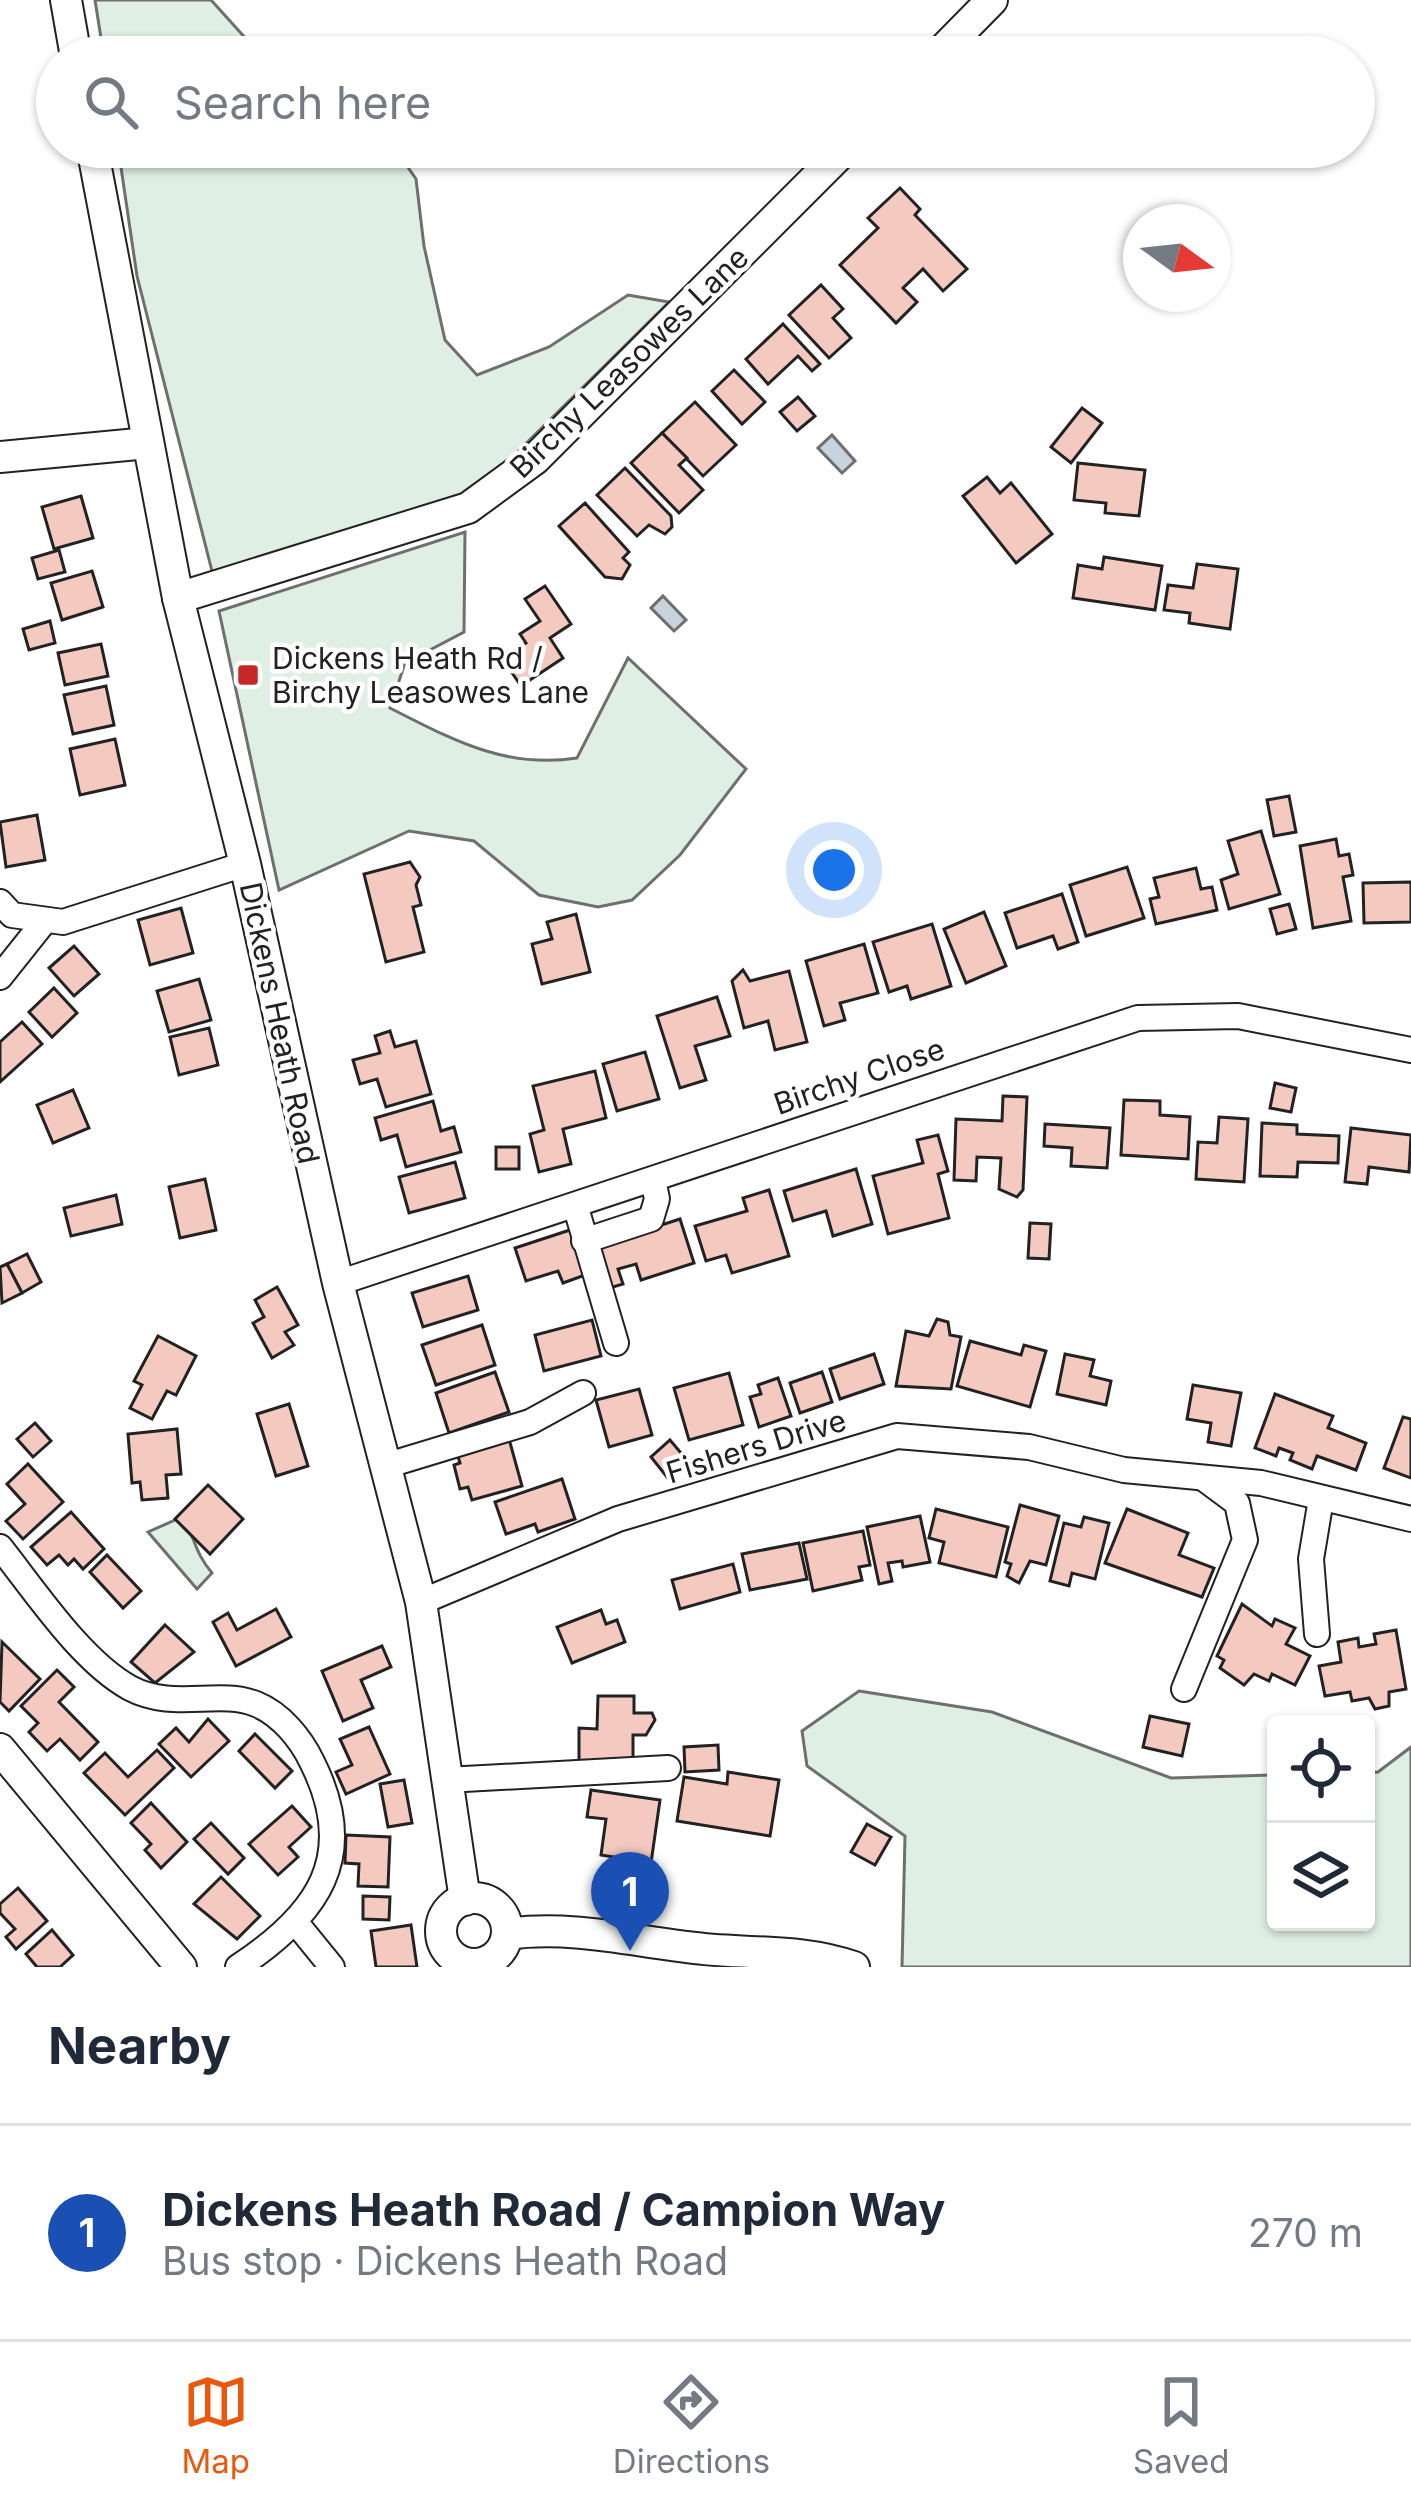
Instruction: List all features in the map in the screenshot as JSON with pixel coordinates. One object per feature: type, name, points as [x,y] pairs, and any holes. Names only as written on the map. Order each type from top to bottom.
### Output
[{"type":"street","points":[[66,0],[72,36]]},
{"type":"street","points":[[957,36],[992,0]]},
{"type":"street","name":"Dickens Heath Road","points":[[96,168],[178,598],[245,864],[338,1283],[421,1602],[464,1900]]},
{"type":"street","name":"Birchy Leasowes Lane","points":[[178,598],[468,508],[498,489],[535,459],[826,168]]},
{"type":"street","points":[[0,457],[148,443]]},
{"type":"street","points":[[0,902],[12,915],[63,922],[245,864]]},
{"type":"street","points":[[0,977],[44,923]]},
{"type":"street","name":"Birchy Close","points":[[338,1283],[576,1208],[879,1099],[1138,1018],[1238,1016],[1411,1050]]},
{"type":"street","points":[[584,1241],[651,1220],[656,1211],[653,1180]]},
{"type":"street","points":[[576,1208],[616,1343]]},
{"type":"street","points":[[385,1466],[530,1422],[584,1393]]},
{"type":"street","name":"Fishers Drive","points":[[421,1602],[617,1519],[897,1436],[1029,1447],[1124,1470],[1261,1483],[1411,1519]]},
{"type":"street","points":[[1184,1689],[1245,1540],[1237,1503],[1203,1477]]},
{"type":"street","points":[[1317,1634],[1311,1559],[1321,1499]]},
{"type":"street","points":[[0,1547],[69,1634],[128,1687],[168,1701],[254,1703],[286,1724],[324,1785],[333,1831],[327,1873],[297,1924],[238,1967]]},
{"type":"street","points":[[0,1749],[181,1967]]},
{"type":"street","points":[[446,1780],[668,1768]]},
{"type":"street","points":[[464,1900],[495,1905],[507,1934],[494,1958],[477,1966],[456,1959],[443,1943],[447,1912],[464,1900]]},
{"type":"street","points":[[297,1924],[332,1967]]},
{"type":"street","points":[[507,1934],[586,1932],[722,1959],[809,1952],[854,1967]]},
{"type":"green space","points":[[95,0],[211,0],[244,36],[101,36]]},
{"type":"green space","points":[[121,168],[408,168],[416,179],[424,246],[445,340],[477,375],[549,347],[628,295],[669,302],[481,488],[213,575],[137,276]]},
{"type":"green space","points":[[465,532],[464,632],[405,663],[390,708],[480,749],[526,759],[577,758],[628,658],[746,769],[680,855],[632,900],[598,907],[539,895],[474,841],[409,831],[279,890],[219,611]]},
{"type":"green space","points":[[182,1517],[212,1573],[197,1589],[148,1532]]},
{"type":"green space","points":[[859,1691],[992,1712],[1171,1778],[1267,1775],[1267,1931],[1375,1931],[1375,1772],[1411,1747],[1411,1967],[902,1967],[905,1836],[807,1766],[802,1731]]},
{"type":"shaded area","points":[[832,435],[855,461],[842,473],[818,448]]},
{"type":"shaded area","points":[[663,596],[686,620],[674,631],[651,608]]},
{"type":"building","points":[[900,188],[920,209],[915,215],[967,269],[943,291],[923,269],[903,288],[917,302],[896,323],[840,265],[878,228],[868,218]]},
{"type":"building","points":[[821,285],[843,309],[833,318],[851,338],[829,358],[789,315]]},
{"type":"building","points":[[783,324],[820,364],[812,371],[798,356],[768,384],[746,359]]},
{"type":"building","points":[[734,370],[765,402],[742,424],[712,391]]},
{"type":"building","points":[[798,397],[815,416],[797,431],[780,412]]},
{"type":"building","points":[[695,402],[736,445],[703,476],[662,433]]},
{"type":"building","points":[[1082,408],[1102,423],[1071,463],[1051,447]]},
{"type":"building","points":[[662,433],[687,458],[679,465],[703,490],[679,513],[631,463]]},
{"type":"building","points":[[1078,463],[1145,470],[1139,516],[1105,513],[1106,503],[1074,500]]},
{"type":"building","points":[[625,468],[671,516],[672,527],[665,534],[649,525],[637,536],[597,495]]},
{"type":"building","points":[[987,477],[1000,493],[1011,483],[1052,534],[1016,563],[963,496]]},
{"type":"building","points":[[81,496],[93,538],[54,549],[42,507]]},
{"type":"building","points":[[585,503],[629,552],[623,558],[630,565],[622,579],[605,577],[559,526]]},
{"type":"building","points":[[59,550],[65,572],[38,579],[32,558]]},
{"type":"building","points":[[1104,557],[1162,566],[1155,610],[1073,598],[1078,565],[1102,569]]},
{"type":"building","points":[[1197,564],[1238,569],[1230,629],[1189,623],[1190,613],[1164,610],[1168,585],[1193,588]]},
{"type":"building","points":[[92,571],[103,607],[62,620],[51,583]]},
{"type":"building","points":[[545,586],[571,624],[550,638],[563,658],[521,686],[502,658],[526,643],[520,634],[540,621],[525,599]]},
{"type":"building","points":[[50,621],[55,643],[29,650],[23,629]]},
{"type":"building","points":[[101,644],[108,676],[65,685],[58,653]]},
{"type":"building","points":[[106,686],[114,725],[73,734],[64,695]]},
{"type":"building","points":[[115,739],[125,785],[80,795],[70,749]]},
{"type":"building","points":[[1289,796],[1296,832],[1274,836],[1267,800]]},
{"type":"building","points":[[37,815],[45,860],[6,867],[0,822]]},
{"type":"building","points":[[1261,831],[1280,894],[1229,909],[1221,880],[1238,874],[1228,841]]},
{"type":"building","points":[[1336,839],[1339,856],[1349,854],[1353,875],[1343,877],[1351,921],[1313,928],[1300,846]]},
{"type":"building","points":[[410,862],[420,877],[416,885],[421,905],[413,907],[424,952],[386,962],[364,874]]},
{"type":"building","points":[[1127,867],[1144,918],[1086,936],[1070,885]]},
{"type":"building","points":[[1196,868],[1201,889],[1212,887],[1217,910],[1156,924],[1150,899],[1159,897],[1154,878]]},
{"type":"building","points":[[1411,882],[1411,922],[1364,923],[1363,883]]},
{"type":"building","points":[[1062,894],[1078,942],[1058,949],[1053,936],[1017,948],[1005,913]]},
{"type":"building","points":[[1289,904],[1296,929],[1277,934],[1270,909]]},
{"type":"building","points":[[181,908],[193,953],[150,965],[138,920]]},
{"type":"building","points":[[984,912],[1006,966],[966,983],[944,929]]},
{"type":"building","points":[[576,914],[590,972],[542,984],[532,944],[552,939],[547,922]]},
{"type":"building","points":[[932,924],[951,986],[911,999],[907,986],[889,992],[873,942]]},
{"type":"building","points":[[864,944],[878,993],[840,1003],[845,1020],[824,1026],[806,961]]},
{"type":"building","points":[[74,946],[99,974],[74,996],[49,968]]},
{"type":"building","points":[[743,970],[750,981],[789,971],[807,1042],[775,1050],[768,1021],[744,1028],[732,981]]},
{"type":"building","points":[[199,979],[211,1020],[169,1032],[157,991]]},
{"type":"building","points":[[54,988],[77,1013],[52,1037],[29,1012]]},
{"type":"building","points":[[717,997],[730,1036],[695,1046],[706,1080],[680,1088],[657,1016]]},
{"type":"building","points":[[22,1022],[42,1044],[0,1082],[0,1042]]},
{"type":"building","points":[[209,1028],[218,1065],[179,1075],[170,1037]]},
{"type":"building","points":[[390,1031],[395,1047],[416,1041],[431,1094],[386,1107],[377,1079],[360,1084],[353,1060],[380,1053],[375,1036]]},
{"type":"building","points":[[645,1052],[659,1099],[617,1111],[603,1064]]},
{"type":"building","points":[[595,1071],[606,1118],[563,1129],[571,1164],[539,1172],[530,1134],[544,1130],[533,1086]]},
{"type":"building","points":[[1275,1083],[1296,1088],[1291,1112],[1270,1108]]},
{"type":"building","points":[[73,1090],[89,1128],[53,1143],[37,1105]]},
{"type":"building","points":[[1003,1096],[1027,1097],[1023,1190],[1017,1197],[999,1189],[1001,1158],[977,1157],[976,1181],[954,1180],[956,1119],[1002,1121]]},
{"type":"building","points":[[1124,1100],[1160,1101],[1160,1115],[1190,1117],[1188,1159],[1121,1155]]},
{"type":"building","points":[[433,1101],[441,1131],[454,1127],[461,1152],[406,1167],[397,1135],[381,1140],[375,1118]]},
{"type":"building","points":[[1219,1117],[1248,1119],[1244,1182],[1196,1179],[1198,1142],[1217,1143]]},
{"type":"building","points":[[1262,1123],[1297,1125],[1297,1134],[1339,1136],[1338,1163],[1298,1162],[1297,1177],[1260,1176]]},
{"type":"building","points":[[1045,1124],[1110,1128],[1107,1168],[1071,1166],[1072,1148],[1044,1146]]},
{"type":"building","points":[[1351,1128],[1411,1135],[1409,1172],[1369,1167],[1367,1184],[1345,1182]]},
{"type":"building","points":[[938,1135],[948,1171],[938,1174],[949,1218],[888,1234],[873,1176],[923,1163],[917,1140]]},
{"type":"building","points":[[496,1147],[519,1147],[519,1169],[496,1169]]},
{"type":"building","points":[[455,1162],[465,1198],[409,1213],[399,1177]]},
{"type":"building","points":[[856,1169],[872,1224],[833,1236],[826,1211],[793,1221],[784,1191]]},
{"type":"building","points":[[205,1179],[216,1230],[180,1238],[169,1187]]},
{"type":"building","points":[[769,1190],[789,1256],[732,1273],[726,1255],[706,1261],[695,1226],[747,1211],[743,1198]]},
{"type":"building","points":[[116,1195],[122,1224],[71,1236],[64,1208]]},
{"type":"building","points":[[680,1219],[694,1263],[641,1280],[636,1264],[618,1269],[623,1284],[610,1288],[596,1246]]},
{"type":"building","points":[[1030,1223],[1051,1224],[1049,1259],[1028,1258]]},
{"type":"building","points":[[570,1230],[585,1275],[563,1283],[558,1271],[526,1281],[515,1248]]},
{"type":"building","points":[[27,1254],[41,1282],[22,1293],[7,1264]]},
{"type":"building","points":[[7,1264],[22,1293],[2,1303],[0,1267]]},
{"type":"building","points":[[468,1276],[478,1310],[423,1327],[412,1293]]},
{"type":"building","points":[[277,1287],[298,1325],[285,1332],[294,1345],[272,1358],[253,1323],[264,1317],[255,1300]]},
{"type":"building","points":[[937,1319],[948,1322],[950,1335],[961,1337],[951,1389],[896,1386],[906,1331],[929,1336]]},
{"type":"building","points":[[592,1320],[601,1356],[544,1371],[535,1335]]},
{"type":"building","points":[[482,1325],[495,1365],[436,1385],[422,1345]]},
{"type":"building","points":[[158,1336],[196,1356],[176,1395],[167,1391],[152,1419],[130,1408],[142,1385],[134,1381]]},
{"type":"building","points":[[970,1341],[1021,1355],[1024,1345],[1046,1351],[1030,1407],[957,1386]]},
{"type":"building","points":[[874,1354],[884,1384],[840,1399],[830,1369]]},
{"type":"building","points":[[1065,1354],[1094,1360],[1090,1376],[1111,1381],[1106,1405],[1057,1394]]},
{"type":"building","points":[[495,1372],[509,1412],[449,1433],[436,1393]]},
{"type":"building","points":[[822,1372],[832,1402],[800,1413],[790,1383]]},
{"type":"building","points":[[729,1373],[743,1425],[689,1440],[674,1388]]},
{"type":"building","points":[[778,1378],[791,1416],[759,1427],[750,1397],[761,1394],[758,1385]]},
{"type":"building","points":[[1193,1385],[1241,1393],[1231,1446],[1208,1442],[1211,1423],[1187,1419]]},
{"type":"building","points":[[639,1389],[652,1435],[609,1447],[596,1400]]},
{"type":"building","points":[[1275,1394],[1333,1416],[1328,1428],[1366,1443],[1356,1470],[1317,1456],[1312,1469],[1290,1460],[1293,1453],[1279,1448],[1276,1456],[1255,1448]]},
{"type":"building","points":[[289,1404],[308,1466],[276,1476],[257,1414]]},
{"type":"building","points":[[1403,1417],[1411,1419],[1411,1478],[1384,1468]]},
{"type":"building","points":[[35,1423],[51,1441],[33,1457],[17,1439]]},
{"type":"building","points":[[177,1429],[181,1474],[166,1475],[168,1498],[142,1500],[140,1482],[132,1483],[128,1434]]},
{"type":"building","points":[[509,1439],[522,1486],[472,1500],[468,1487],[460,1489],[454,1465],[460,1463],[457,1453]]},
{"type":"building","points":[[670,1440],[687,1460],[667,1477],[651,1457]]},
{"type":"building","points":[[28,1464],[63,1502],[23,1539],[6,1521],[25,1504],[7,1484]]},
{"type":"building","points":[[562,1479],[575,1519],[538,1532],[535,1524],[506,1534],[495,1502]]},
{"type":"building","points":[[208,1485],[243,1519],[210,1554],[175,1519]]},
{"type":"building","points":[[1020,1505],[1059,1516],[1046,1565],[1030,1561],[1019,1583],[1007,1576],[1011,1564],[1005,1562]]},
{"type":"building","points":[[936,1509],[1008,1527],[996,1577],[939,1563],[944,1542],[929,1538]]},
{"type":"building","points":[[1127,1509],[1188,1533],[1179,1555],[1214,1568],[1202,1597],[1105,1563]]},
{"type":"building","points":[[71,1512],[104,1549],[83,1569],[74,1559],[68,1565],[59,1555],[47,1565],[31,1547]]},
{"type":"building","points":[[920,1516],[930,1562],[903,1567],[902,1561],[888,1563],[892,1581],[879,1584],[867,1527]]},
{"type":"building","points":[[1084,1517],[1109,1523],[1095,1579],[1072,1573],[1069,1586],[1050,1581],[1064,1523],[1081,1527]]},
{"type":"building","points":[[863,1531],[870,1565],[859,1567],[862,1580],[813,1591],[803,1543]]},
{"type":"building","points":[[799,1543],[807,1579],[750,1590],[742,1554]]},
{"type":"building","points":[[107,1555],[141,1591],[123,1608],[90,1572]]},
{"type":"building","points":[[733,1564],[740,1592],[680,1609],[672,1580]]},
{"type":"building","points":[[1242,1604],[1272,1626],[1275,1619],[1295,1628],[1286,1644],[1310,1656],[1295,1685],[1272,1674],[1269,1681],[1254,1674],[1244,1685],[1220,1668],[1224,1660],[1217,1656]]},
{"type":"building","points":[[276,1609],[291,1637],[236,1666],[213,1622],[228,1613],[237,1630]]},
{"type":"building","points":[[601,1610],[606,1624],[617,1620],[625,1642],[572,1663],[557,1627]]},
{"type":"building","points":[[165,1625],[194,1652],[155,1683],[131,1662]]},
{"type":"building","points":[[1396,1630],[1406,1689],[1389,1692],[1389,1706],[1375,1709],[1369,1698],[1352,1701],[1350,1692],[1325,1696],[1319,1666],[1341,1662],[1338,1642],[1358,1638],[1359,1647],[1376,1644],[1374,1634]]},
{"type":"building","points":[[2,1642],[40,1679],[9,1711],[0,1702]]},
{"type":"building","points":[[382,1646],[391,1667],[361,1680],[373,1708],[343,1721],[322,1671]]},
{"type":"building","points":[[57,1670],[74,1687],[59,1702],[98,1742],[80,1760],[60,1739],[47,1751],[29,1732],[38,1723],[21,1706]]},
{"type":"building","points":[[598,1696],[634,1696],[634,1713],[652,1713],[655,1720],[646,1735],[633,1735],[633,1765],[579,1765],[579,1728],[597,1729]]},
{"type":"building","points":[[1150,1716],[1189,1724],[1182,1756],[1143,1747]]},
{"type":"building","points":[[208,1719],[229,1741],[191,1777],[159,1744],[176,1728],[189,1742]]},
{"type":"building","points":[[369,1727],[390,1774],[346,1794],[336,1772],[352,1765],[340,1739]]},
{"type":"building","points":[[255,1734],[292,1771],[275,1788],[239,1751]]},
{"type":"building","points":[[718,1745],[719,1770],[685,1772],[684,1747]]},
{"type":"building","points":[[157,1750],[174,1768],[125,1815],[84,1773],[105,1753],[128,1777]]},
{"type":"building","points":[[728,1772],[779,1780],[770,1836],[677,1821],[684,1777],[727,1784]]},
{"type":"building","points":[[404,1780],[412,1823],[388,1827],[380,1784]]},
{"type":"building","points":[[591,1790],[660,1800],[651,1863],[601,1855],[606,1819],[587,1817]]},
{"type":"building","points":[[151,1803],[187,1842],[161,1868],[145,1850],[151,1844],[131,1823]]},
{"type":"building","points":[[292,1806],[311,1827],[289,1847],[298,1857],[278,1875],[249,1844]]},
{"type":"building","points":[[211,1823],[244,1858],[228,1874],[194,1839]]},
{"type":"building","points":[[867,1824],[891,1837],[875,1865],[851,1852]]},
{"type":"building","points":[[346,1835],[390,1837],[388,1887],[358,1886],[359,1864],[345,1863]]},
{"type":"building","points":[[221,1877],[260,1916],[237,1939],[194,1904]]},
{"type":"building","points":[[18,1888],[47,1921],[16,1949],[6,1937],[15,1929],[0,1913],[0,1904]]},
{"type":"building","points":[[363,1896],[390,1897],[389,1920],[363,1919]]},
{"type":"building","points":[[411,1925],[417,1967],[376,1967],[371,1931]]},
{"type":"building","points":[[52,1930],[73,1955],[60,1967],[37,1967],[26,1954]]},
{"type":"place","name":"Dickens Heath Rd / Birchy Leasowes Lane","points":[[248,675]]},
{"type":"place","name":"Dickens Heath Road / Campion Way","points":[[630,1951]]}]
